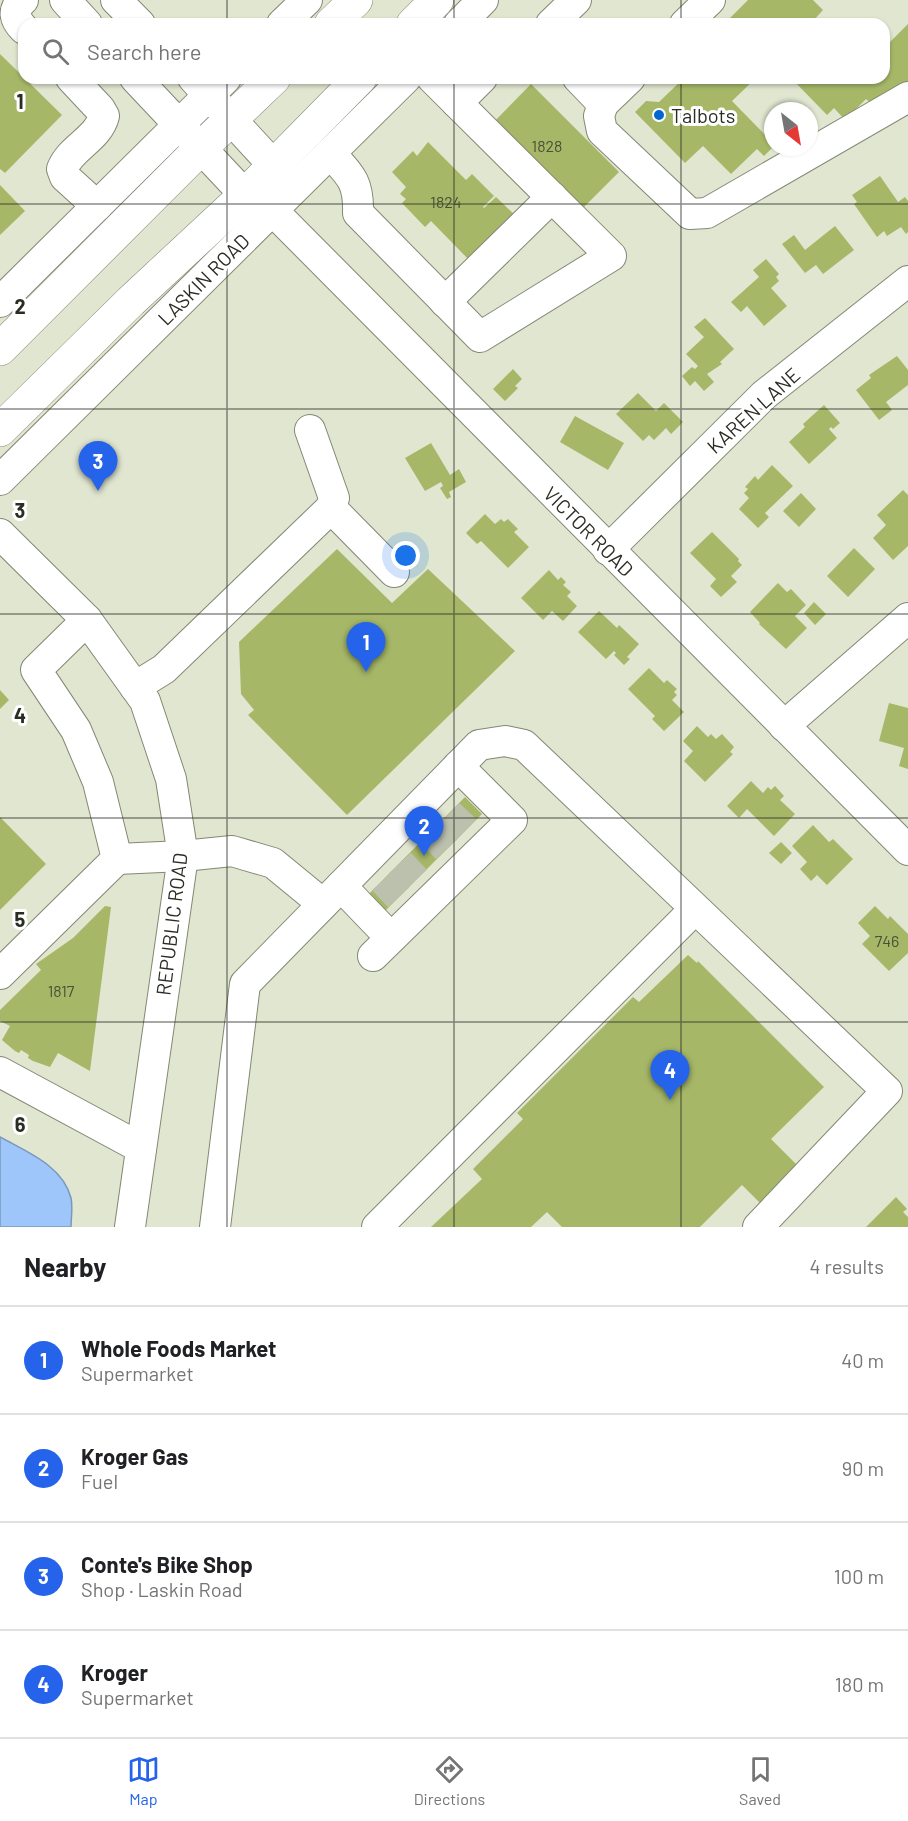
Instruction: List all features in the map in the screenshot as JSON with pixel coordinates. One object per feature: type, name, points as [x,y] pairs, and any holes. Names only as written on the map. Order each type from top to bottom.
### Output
[{"type":"main road","points":[[337,18],[356,0]]},
{"type":"main road","points":[[419,18],[437,0]]},
{"type":"main road","points":[[0,349],[268,84]]},
{"type":"main road","name":"LASKIN ROAD","points":[[0,430],[130,301],[259,203],[274,166],[354,84]]},
{"type":"street","points":[[65,0],[82,18]]},
{"type":"street","points":[[116,0],[134,18]]},
{"type":"street","points":[[288,18],[307,0]]},
{"type":"street","points":[[465,18],[483,0]]},
{"type":"street","points":[[557,18],[576,0]]},
{"type":"street","points":[[691,18],[710,0]]},
{"type":"street","points":[[76,84],[104,116],[101,128],[65,161],[62,169],[65,177],[97,206]]},
{"type":"street","name":"VICTOR ROAD","points":[[140,84],[201,148],[259,203],[908,850]]},
{"type":"street","points":[[0,302],[178,125],[209,84]]},
{"type":"street","points":[[211,84],[232,119],[274,166]]},
{"type":"street","name":"LASKIN ROAD","points":[[0,480],[259,203],[330,153],[400,84]]},
{"type":"street","points":[[330,153],[352,177],[358,197],[358,213],[480,337],[611,256],[438,84]]},
{"type":"street","points":[[457,103],[476,84]]},
{"type":"street","points":[[584,84],[603,104]]},
{"type":"street","points":[[624,84],[603,104],[599,116],[602,131],[690,214],[707,213],[908,97]]},
{"type":"street","points":[[445,302],[552,197]]},
{"type":"street","name":"KAREN LANE","points":[[608,550],[764,395],[908,281]]},
{"type":"street","points":[[135,687],[164,669],[330,508],[334,498],[310,429]]},
{"type":"street","points":[[330,508],[393,572]]},
{"type":"street","name":"REPUBLIC ROAD","points":[[0,534],[87,620],[145,701],[171,779],[183,856],[130,1227]]},
{"type":"street","points":[[784,726],[908,618]]},
{"type":"street","points":[[87,620],[36,670],[76,730],[98,782],[117,859]]},
{"type":"street","points":[[0,974],[117,859],[232,851],[273,863],[332,895],[382,947],[424,855],[458,766],[479,745],[505,741],[524,745],[887,1091],[758,1227]]},
{"type":"street","points":[[215,1227],[245,984],[332,895],[512,820],[458,766]]},
{"type":"street","points":[[377,1227],[695,909]]},
{"type":"street","points":[[0,1072],[141,1148]]},
{"type":"water","points":[[0,1137],[43,1161],[60,1177],[71,1198],[71,1227],[0,1227]]},
{"type":"building","points":[[748,0],[813,0],[823,10],[816,18],[730,18]]},
{"type":"building","points":[[908,24],[908,91],[877,109],[866,99],[845,120],[834,108],[827,115],[818,106],[818,102],[814,102],[797,84],[890,84],[890,42]]},
{"type":"building","points":[[0,54],[18,72],[18,84],[30,84],[62,115],[5,173],[0,169]]},
{"type":"building","points":[[531,84],[619,172],[577,214],[487,129]]},
{"type":"building","points":[[678,84],[750,84],[732,101],[764,134],[764,156],[757,149],[731,174],[703,146],[685,163],[635,112],[646,101],[659,102]]},
{"type":"building","points":[[428,142],[466,180],[472,174],[494,196],[484,208],[496,197],[520,220],[470,261],[431,221],[425,227],[402,203],[406,199],[400,194],[406,187],[392,172],[413,151],[417,156]]},
{"type":"building","points":[[880,176],[898,202],[905,197],[908,201],[908,232],[906,234],[901,227],[887,236],[884,231],[877,237],[854,204],[857,202],[852,195]]},
{"type":"building","points":[[0,185],[25,211],[0,235]]},
{"type":"building","points":[[835,226],[854,250],[823,274],[816,265],[805,273],[782,244],[794,235],[805,250]]},
{"type":"building","points":[[766,259],[779,274],[776,277],[779,281],[771,288],[787,306],[764,326],[747,306],[741,312],[731,302],[759,277],[753,270]]},
{"type":"building","points":[[705,318],[734,349],[720,362],[722,364],[707,374],[714,382],[704,391],[695,381],[690,386],[682,376],[692,367],[695,369],[698,366],[686,354],[704,337],[694,327]]},
{"type":"building","points":[[897,356],[908,370],[908,385],[886,402],[892,410],[879,420],[856,390],[871,378],[869,375]]},
{"type":"building","points":[[513,369],[522,379],[515,386],[518,388],[505,401],[493,389]]},
{"type":"building","points":[[638,393],[656,411],[664,403],[683,422],[671,434],[666,428],[654,440],[649,435],[643,441],[616,414]]},
{"type":"building","points":[[824,405],[840,423],[833,429],[831,427],[829,429],[837,438],[809,464],[789,442],[805,427],[803,424]]},
{"type":"building","points":[[575,416],[624,443],[608,470],[560,442]]},
{"type":"building","points":[[431,443],[450,475],[459,469],[466,482],[449,492],[451,497],[447,499],[440,488],[443,486],[441,482],[425,491],[405,458]]},
{"type":"building","points":[[772,465],[793,486],[765,513],[769,517],[758,528],[739,509],[749,498],[744,493],[748,489],[745,487],[755,476],[758,480]]},
{"type":"building","points":[[903,490],[908,495],[908,546],[893,560],[873,538],[886,525],[877,515]]},
{"type":"building","points":[[801,493],[816,509],[799,527],[783,511]]},
{"type":"building","points":[[485,514],[495,524],[501,519],[504,522],[508,519],[518,529],[514,532],[529,547],[508,568],[481,541],[477,544],[466,533]]},
{"type":"building","points":[[712,532],[739,559],[742,565],[731,576],[737,582],[721,597],[710,586],[716,579],[690,553]]},
{"type":"building","points":[[854,548],[875,569],[848,597],[827,576]]},
{"type":"building","points":[[337,549],[392,603],[428,569],[515,651],[347,815],[248,715],[254,710],[241,694],[239,642]]},
{"type":"building","points":[[549,570],[558,580],[561,577],[566,582],[563,585],[571,592],[567,596],[577,606],[563,621],[552,611],[543,620],[521,598]]},
{"type":"building","points":[[778,583],[787,592],[791,589],[806,605],[795,616],[807,628],[786,649],[759,624],[750,612]]},
{"type":"building","points":[[814,602],[826,614],[815,625],[804,613]]},
{"type":"building","points":[[599,611],[617,628],[619,625],[639,644],[627,657],[630,659],[624,665],[614,655],[616,653],[614,651],[606,659],[578,632]]},
{"type":"building","points":[[649,668],[664,683],[667,680],[677,689],[674,692],[677,695],[672,700],[684,712],[664,731],[652,719],[655,716],[628,689]]},
{"type":"building","points":[[0,690],[9,700],[0,709]]},
{"type":"building","points":[[889,703],[908,708],[908,769],[899,766],[904,748],[879,741]]},
{"type":"building","points":[[697,726],[708,737],[711,734],[716,739],[722,734],[734,747],[730,752],[733,754],[705,782],[684,761],[693,751],[683,741]]},
{"type":"building","points":[[751,781],[763,793],[768,787],[771,790],[775,786],[784,796],[780,800],[795,814],[774,836],[747,809],[739,818],[727,806]]},
{"type":"building","points":[[465,797],[482,814],[379,917],[362,901]]},
{"type":"building","points":[[0,817],[46,864],[0,910]]},
{"type":"building","points":[[813,825],[829,842],[833,839],[853,859],[827,885],[817,875],[811,881],[800,869],[807,862],[792,846]]},
{"type":"building","points":[[781,842],[792,853],[781,864],[769,853]]},
{"type":"building","points":[[105,906],[111,907],[90,1071],[58,1053],[50,1067],[33,1061],[28,1058],[29,1055],[21,1050],[19,1053],[15,1051],[2,1040],[10,1026],[0,1021],[0,1010],[41,970],[36,964],[73,938]]},
{"type":"building","points":[[875,906],[888,919],[890,916],[908,934],[908,953],[889,971],[862,944],[870,936],[858,923]]},
{"type":"building","points":[[688,955],[697,963],[698,961],[824,1087],[771,1139],[799,1167],[761,1204],[742,1185],[700,1227],[562,1227],[547,1212],[531,1227],[431,1227],[482,1179],[473,1169],[523,1119],[517,1113],[633,997],[639,1002]]},
{"type":"building","points":[[896,1197],[907,1209],[903,1212],[908,1217],[908,1227],[866,1227]]},
{"type":"tunnel","points":[[449,814],[466,830]]},
{"type":"tunnel","points":[[431,832],[447,849]]},
{"type":"tunnel","points":[[400,863],[416,880]]},
{"type":"tunnel","points":[[383,880],[399,897]]},
{"type":"place","name":"Talbots","points":[[659,115]]},
{"type":"place","name":"Conte's Bike Shop","points":[[98,491]]},
{"type":"place","name":"Whole Foods Market","points":[[366,672]]},
{"type":"place","name":"Kroger Gas","points":[[424,856]]},
{"type":"place","name":"Kroger","points":[[670,1100]]}]
